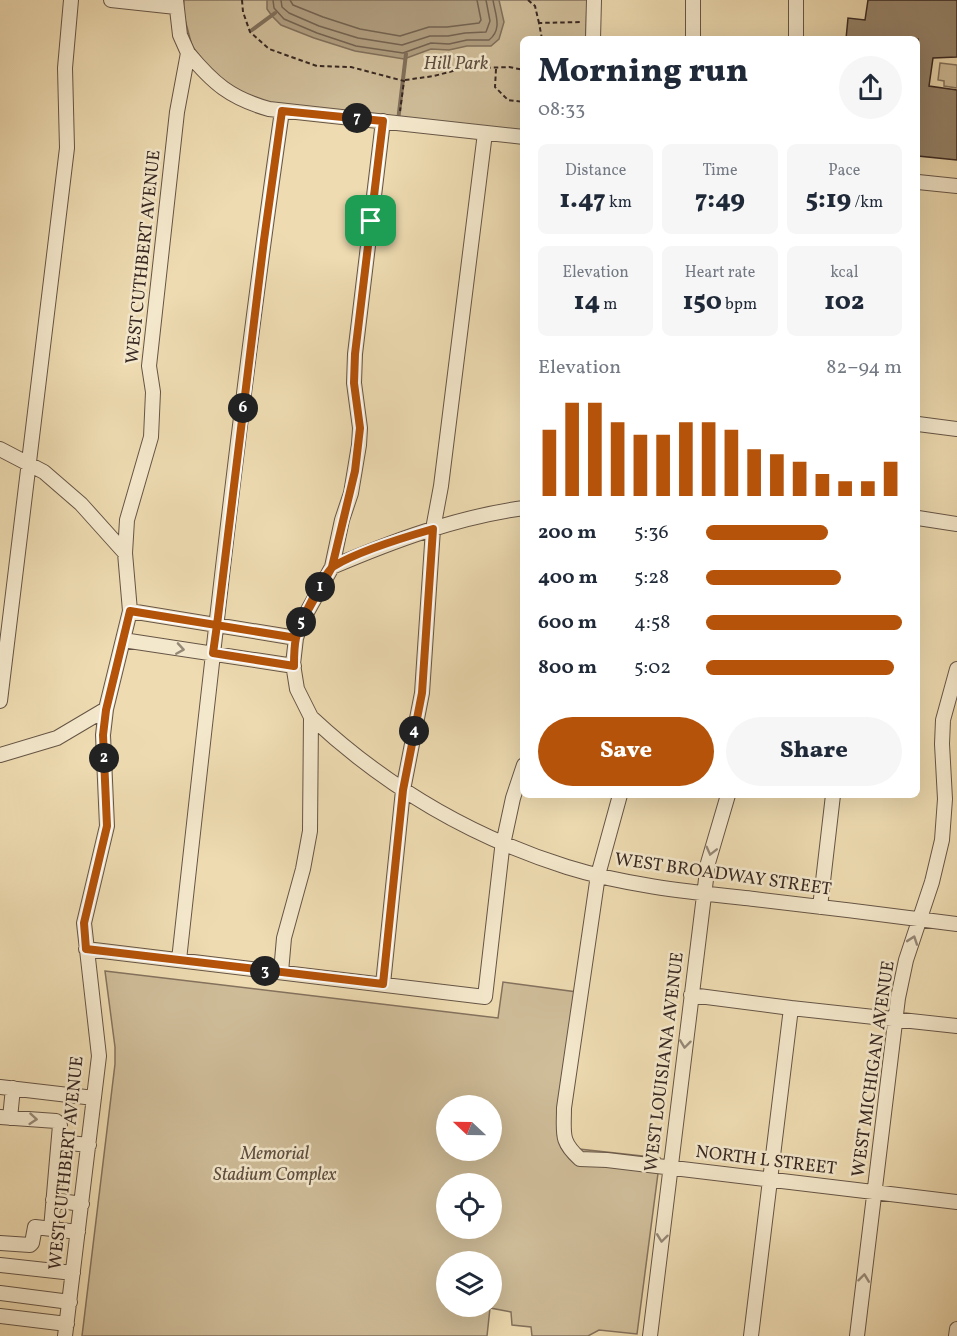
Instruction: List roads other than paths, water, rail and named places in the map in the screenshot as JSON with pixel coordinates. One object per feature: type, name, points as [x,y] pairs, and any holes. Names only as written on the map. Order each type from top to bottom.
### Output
[{"type":"street","points":[[0,700],[68,148],[65,68],[71,0]]},
{"type":"street","points":[[111,0],[176,3]]},
{"type":"street","points":[[593,36],[594,0]]},
{"type":"street","points":[[693,0],[693,36]]},
{"type":"street","points":[[796,0],[796,36]]},
{"type":"street","name":"WEST CUTHBERT AVENUE","points":[[66,1330],[99,1056],[84,923],[107,826],[103,735],[106,710],[130,611],[125,553],[127,520],[151,437],[153,392],[149,366],[177,112],[188,53],[180,35],[176,3]]},
{"type":"street","points":[[188,53],[211,80],[258,106],[282,111],[520,137]]},
{"type":"street","points":[[179,960],[213,653],[259,275],[282,111]]},
{"type":"street","points":[[281,972],[284,938],[301,878],[310,831],[311,717],[297,689],[294,666],[296,638],[311,603],[332,567],[342,520],[351,493],[360,428],[354,383],[355,354],[383,121]]},
{"type":"street","points":[[383,984],[403,790],[422,693],[433,529],[441,486],[485,133]]},
{"type":"street","points":[[920,182],[957,186]]},
{"type":"street","points":[[920,424],[957,429]]},
{"type":"street","points":[[0,449],[44,472],[81,504],[125,553]]},
{"type":"street","points":[[332,567],[361,554],[433,529],[488,514],[520,509]]},
{"type":"street","points":[[920,518],[957,524]]},
{"type":"street","points":[[130,611],[296,638]]},
{"type":"street","points":[[123,640],[294,666]]},
{"type":"street","name":"WEST MICHIGAN AVENUE","points":[[857,1336],[904,968],[932,882],[942,840],[945,800],[943,720],[957,669]]},
{"type":"street","points":[[0,755],[57,738],[106,710]]},
{"type":"street","name":"WEST BROADWAY STREET","points":[[311,717],[353,754],[403,790],[451,819],[546,860],[647,886],[957,924]]},
{"type":"street","points":[[86,949],[485,997],[503,842],[520,777]]},
{"type":"street","name":"NORTH L STREET","points":[[619,798],[598,875],[564,1108],[565,1142],[580,1159],[607,1160],[957,1202]]},
{"type":"street","name":"WEST LOUISIANA AVENUE","points":[[650,1336],[708,863],[727,798]]},
{"type":"street","points":[[820,907],[833,798]]},
{"type":"street","points":[[691,995],[957,1026]]},
{"type":"street","points":[[751,1336],[791,1008]]},
{"type":"street","points":[[51,1229],[60,1125],[56,1121],[5,1117],[6,1088],[94,1098]]},
{"type":"street","points":[[59,1142],[89,1145]]},
{"type":"street","points":[[53,1200],[82,1204]]},
{"type":"street","points":[[0,1244],[30,1245],[35,1227],[78,1232]]},
{"type":"street","points":[[0,1265],[73,1273]]},
{"type":"street","points":[[0,1293],[70,1302]]},
{"type":"street","points":[[0,1316],[47,1329],[66,1330]]},
{"type":"street","points":[[956,1336],[957,1329]]},
{"type":"water","points":[[267,0],[499,0],[504,22],[499,39],[491,46],[467,46],[449,50],[431,49],[404,59],[355,51],[281,25],[267,9]]},
{"type":"waterway","points":[[252,30],[275,13]]},
{"type":"waterway","points":[[398,121],[406,54]]},
{"type":"park label","name":"Hill Park","points":[[456,64]]},
{"type":"park label","name":"Memorial Stadium Complex","points":[[275,1164]]}]
